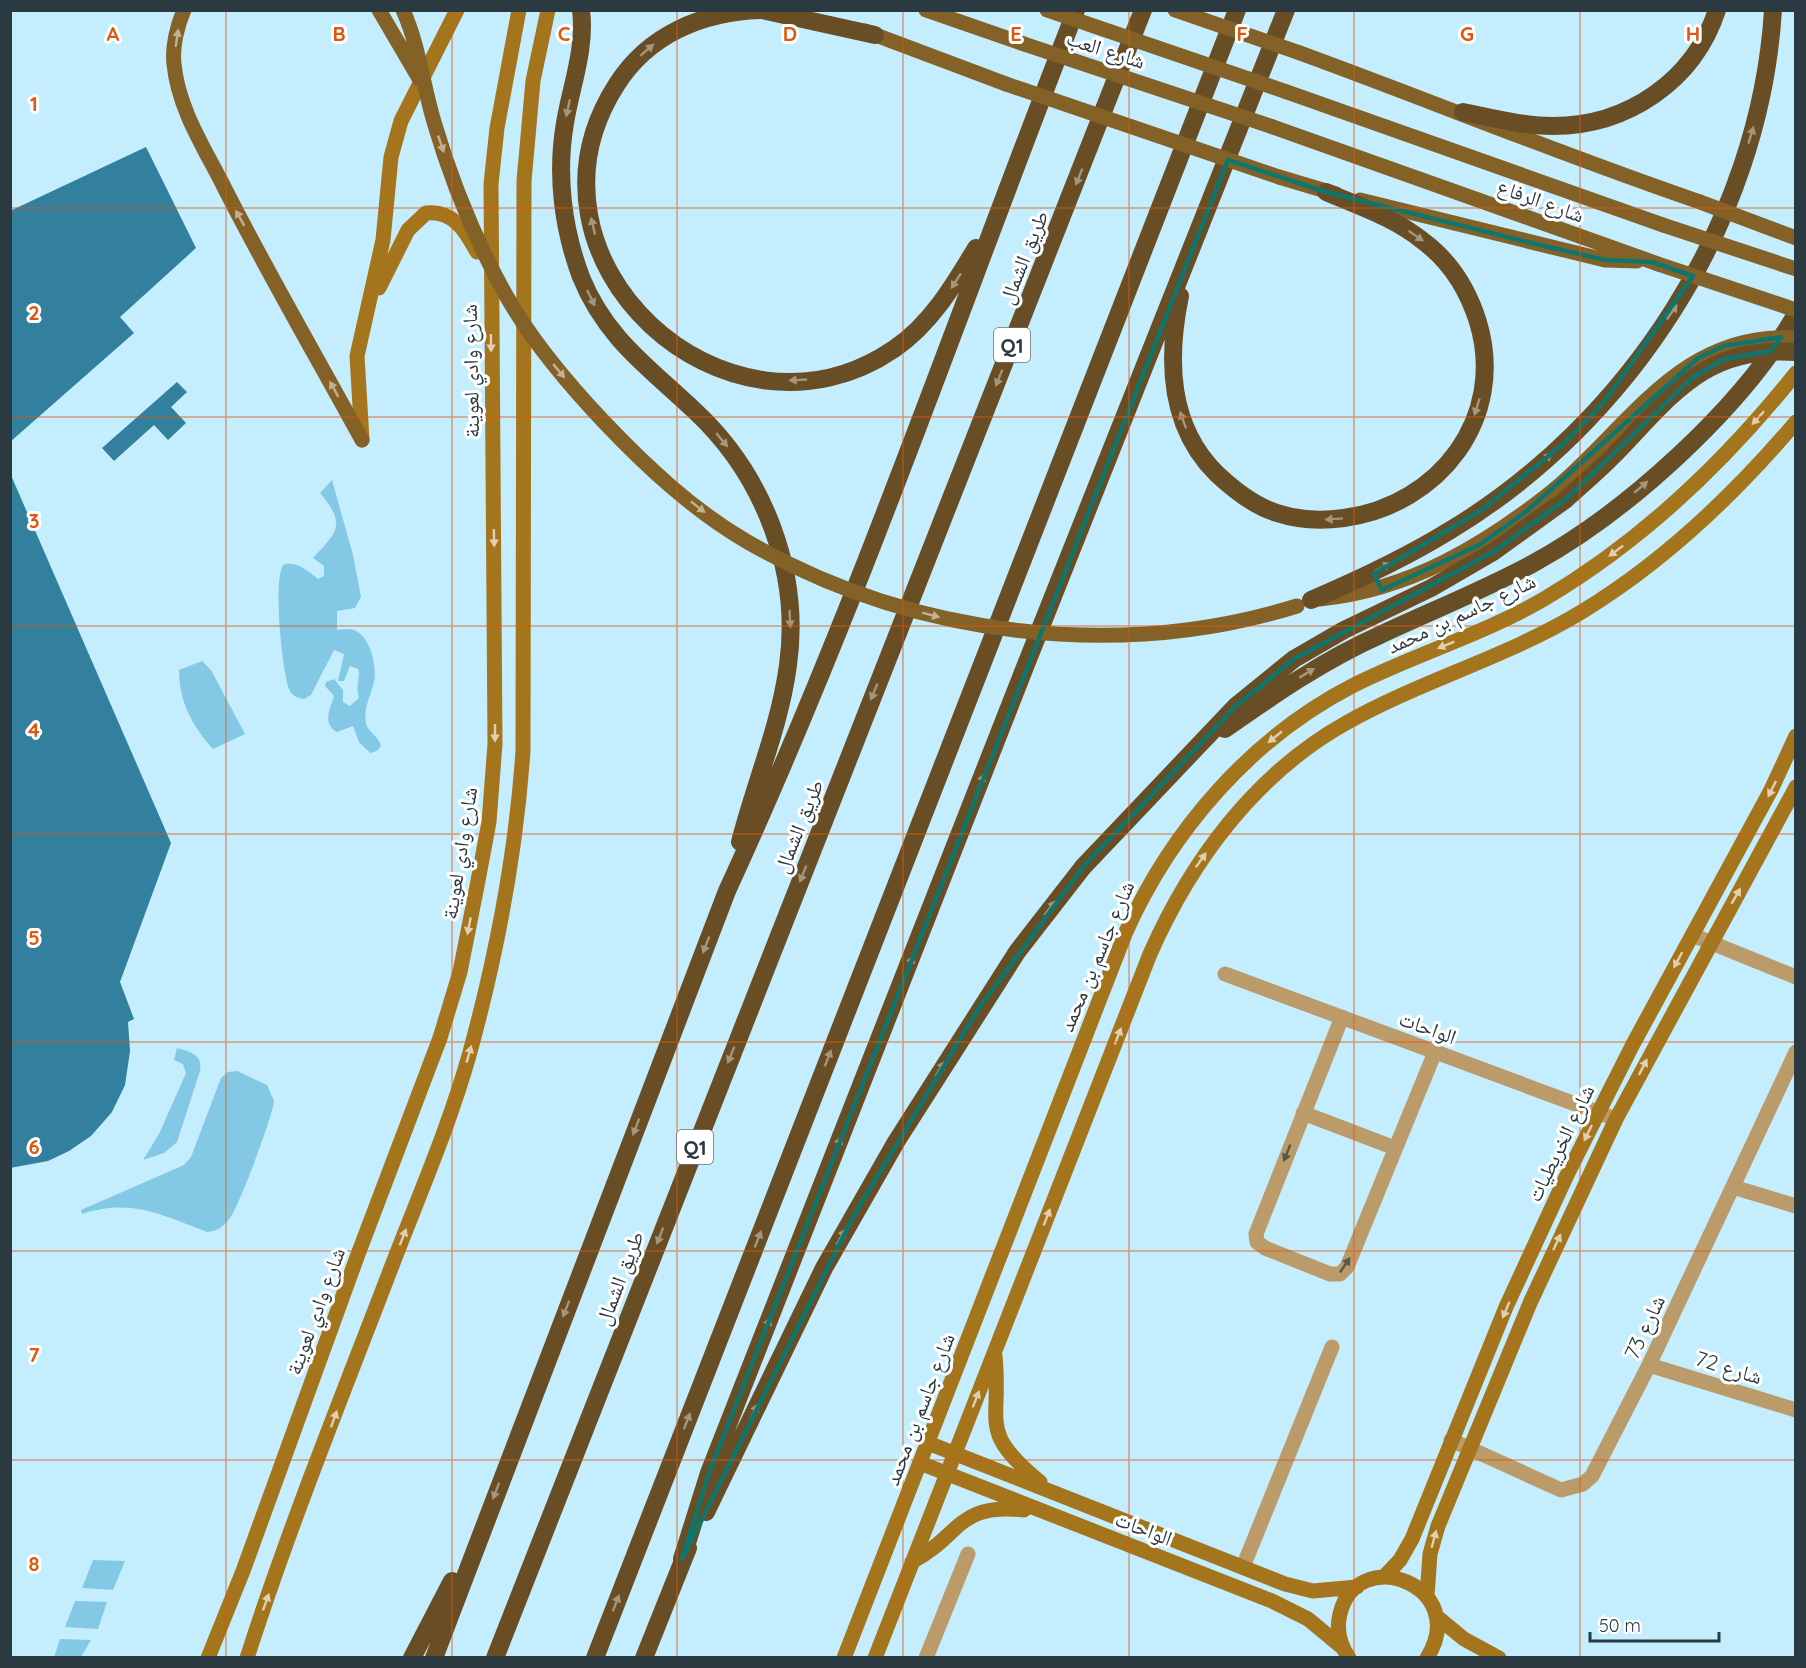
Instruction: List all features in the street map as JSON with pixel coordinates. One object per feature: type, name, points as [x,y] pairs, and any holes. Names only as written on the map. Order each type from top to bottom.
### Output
[{"type":"highway","points":[[581,10],[580,51],[564,125],[561,183],[568,232],[581,277],[598,312],[625,347],[656,379],[696,411],[741,464],[769,517],[782,555],[791,626],[789,664],[772,737],[747,815],[727,891]]},
{"type":"highway","points":[[875,35],[761,10],[737,11],[690,24],[657,41],[623,75],[605,102],[594,129],[587,158],[586,190],[599,250],[621,294],[637,315],[686,353],[709,365],[759,379],[811,380],[834,376],[874,361],[914,333],[943,300],[1006,194]]},
{"type":"highway","points":[[434,1658],[480,1532],[727,891],[759,821],[869,551],[1076,10]]},
{"type":"highway","name":"طريق الشمال","points":[[495,1658],[1143,10]]},
{"type":"highway","points":[[595,1658],[1237,10]]},
{"type":"highway","points":[[644,1658],[682,1559],[709,1473],[1286,10]]},
{"type":"highway","points":[[1463,112],[1551,126],[1597,122],[1623,113],[1649,100],[1693,60],[1707,37],[1717,10]]},
{"type":"highway","points":[[1304,603],[1414,551],[1483,509],[1562,445],[1604,402],[1642,354],[1677,304],[1704,256],[1735,187],[1765,80],[1773,10]]},
{"type":"highway","points":[[1190,252],[1173,339],[1171,374],[1183,423],[1209,466],[1230,486],[1253,502],[1287,516],[1332,519],[1363,515],[1388,507],[1429,483],[1457,454],[1467,435],[1483,388],[1484,360],[1481,333],[1473,305],[1461,282],[1424,241],[1398,224],[1326,192]]},
{"type":"highway","points":[[1190,754],[1281,688],[1317,667],[1379,635],[1480,592],[1535,563],[1598,520],[1632,495],[1708,425],[1772,350],[1796,312]]},
{"type":"highway","points":[[682,1559],[824,1268],[941,1068],[1017,952],[1054,903],[1114,833],[1236,706],[1294,659],[1466,567],[1528,528],[1560,495],[1611,458],[1679,389],[1708,367],[1742,354],[1759,351],[1796,352]]},
{"type":"highway","points":[[412,1658],[480,1532]]},
{"type":"main road","points":[[184,10],[176,40],[174,63],[181,96],[190,121],[362,440],[357,356],[361,329],[408,230],[426,213],[444,213],[460,225],[477,253],[489,285]]},
{"type":"main road","points":[[379,10],[424,88]]},
{"type":"main road","points":[[403,10],[419,55],[424,88],[440,142],[474,234],[509,301],[551,361],[592,409],[655,472],[744,540],[818,576],[879,601],[939,617],[1014,630],[1084,635],[1139,635],[1245,620],[1304,603],[1377,590],[1452,559],[1560,495],[1670,378],[1698,358],[1724,346],[1745,341],[1776,337],[1796,338]]},
{"type":"main road","points":[[371,304],[383,240],[393,148],[406,111],[457,10]]},
{"type":"main road","name":"شارع وادي لعوينة","points":[[207,1653],[243,1571],[357,1257],[417,1104],[440,1038],[465,950],[489,822],[495,744],[496,632],[489,285],[491,184],[497,128],[519,10]]},
{"type":"main road","points":[[247,1658],[351,1373],[443,1135],[469,1053],[509,883],[518,817],[523,751],[524,181],[533,81],[548,10]]},
{"type":"main road","points":[[808,10],[1005,84],[1326,192],[1605,260],[1655,263]]},
{"type":"main road","name":"شارع العب","points":[[926,10],[1273,127]]},
{"type":"main road","name":"شارع العب","points":[[1047,10],[1287,92]]},
{"type":"main road","points":[[1175,10],[1463,112],[1628,177],[1796,238]]},
{"type":"main road","name":"شارع الرفاع","points":[[1287,92],[1663,225],[1796,269]]},
{"type":"main road","name":"شارع الرفاع","points":[[1273,127],[1796,312]]},
{"type":"main road","name":"شارع جاسم بن محمد","points":[[844,1658],[1125,934],[1147,887],[1187,829],[1256,752],[1323,703],[1396,665],[1513,616],[1598,564],[1695,484],[1735,444],[1796,373]]},
{"type":"main road","points":[[875,1658],[1161,929],[1200,860],[1240,810],[1303,751],[1347,722],[1548,631],[1628,581],[1709,515],[1796,422]]},
{"type":"main road","name":"شارع الخريطيات","points":[[1384,1577],[1400,1560],[1412,1539],[1451,1440],[1536,1242],[1598,1112],[1772,790],[1796,736]]},
{"type":"main road","name":"شارع الخريطيات","points":[[1427,1596],[1428,1568],[1433,1540],[1530,1303],[1616,1119],[1709,943],[1796,787]]},
{"type":"main road","points":[[995,1350],[997,1376],[994,1414],[999,1437],[1013,1459],[1049,1490]]},
{"type":"main road","name":"الواحات","points":[[928,1443],[1285,1584],[1313,1591],[1357,1587],[1384,1577]]},
{"type":"main road","name":"الواحات","points":[[920,1463],[1282,1605],[1308,1619],[1346,1653]]},
{"type":"main road","points":[[912,1562],[931,1550],[961,1520],[979,1511],[999,1508],[1042,1512]]},
{"type":"main road","points":[[1384,1577],[1403,1579],[1427,1596],[1436,1616],[1437,1633],[1427,1658]]},
{"type":"main road","points":[[1346,1653],[1338,1630],[1341,1610],[1357,1587]]},
{"type":"main road","points":[[1436,1616],[1464,1639],[1499,1658]]},
{"type":"street","points":[[1692,935],[1796,978]]},
{"type":"street","name":"الواحات","points":[[1225,974],[1616,1119]]},
{"type":"street","points":[[1342,1017],[1256,1230],[1256,1238],[1265,1248],[1319,1269],[1335,1275],[1347,1267],[1435,1052]]},
{"type":"street","name":"شارع 73","points":[[1451,1440],[1550,1487],[1562,1490],[1573,1489],[1592,1476],[1649,1365],[1796,1052]]},
{"type":"street","points":[[1304,1113],[1395,1148]]},
{"type":"street","points":[[1733,1187],[1796,1206]]},
{"type":"street","points":[[1243,1567],[1332,1347]]},
{"type":"street","name":"شارع 72","points":[[1649,1365],[1796,1410]]},
{"type":"street","points":[[926,1658],[968,1554]]},
{"type":"highlighted area","points":[[1228,160],[1326,192],[1605,260],[1652,262],[1693,276],[1604,402],[1562,445],[1483,509],[1374,574],[1382,590],[1481,544],[1527,511],[1698,358],[1724,346],[1781,337],[1771,351],[1724,359],[1692,378],[1565,500],[1493,552],[1294,659],[1236,706],[1083,867],[979,1008],[854,1215],[682,1559],[709,1473]]},
{"type":"shaded area","points":[[332,480],[353,555],[361,597],[355,608],[337,611],[337,630],[352,630],[361,635],[366,640],[374,661],[374,682],[365,717],[367,726],[381,746],[377,751],[370,753],[359,742],[353,726],[337,732],[332,729],[328,721],[334,696],[325,686],[326,682],[334,679],[343,690],[343,702],[350,706],[359,698],[358,669],[350,666],[344,681],[338,681],[344,654],[334,650],[311,695],[304,699],[295,696],[290,691],[286,679],[280,626],[280,574],[283,565],[293,564],[302,567],[318,579],[324,576],[324,566],[313,558],[336,528],[334,513],[320,493]]},
{"type":"shaded area","points":[[202,661],[211,670],[245,734],[213,749],[193,722],[181,692],[179,670]]},
{"type":"shaded area","points":[[177,1048],[197,1057],[200,1061],[200,1071],[177,1142],[164,1153],[143,1160],[159,1134],[186,1073],[183,1064],[174,1060]]},
{"type":"shaded area","points":[[237,1071],[267,1085],[274,1101],[248,1179],[235,1210],[223,1226],[207,1232],[160,1215],[131,1208],[100,1209],[82,1214],[81,1210],[184,1165],[191,1157],[221,1078],[228,1072]]},
{"type":"shaded area","points":[[93,1560],[125,1561],[113,1590],[82,1588]]},
{"type":"shaded area","points":[[75,1601],[107,1602],[98,1629],[65,1627]]},
{"type":"shaded area","points":[[60,1639],[91,1640],[81,1657],[54,1657]]},
{"type":"building","points":[[146,147],[196,248],[120,317],[134,333],[10,442],[10,211]]},
{"type":"building","points":[[177,382],[187,392],[171,407],[186,423],[168,440],[154,425],[114,461],[102,448]]},
{"type":"building","points":[[10,473],[171,843],[120,982],[134,1019],[128,1022],[130,1051],[125,1085],[112,1112],[91,1136],[69,1151],[48,1161],[10,1168]]}]
